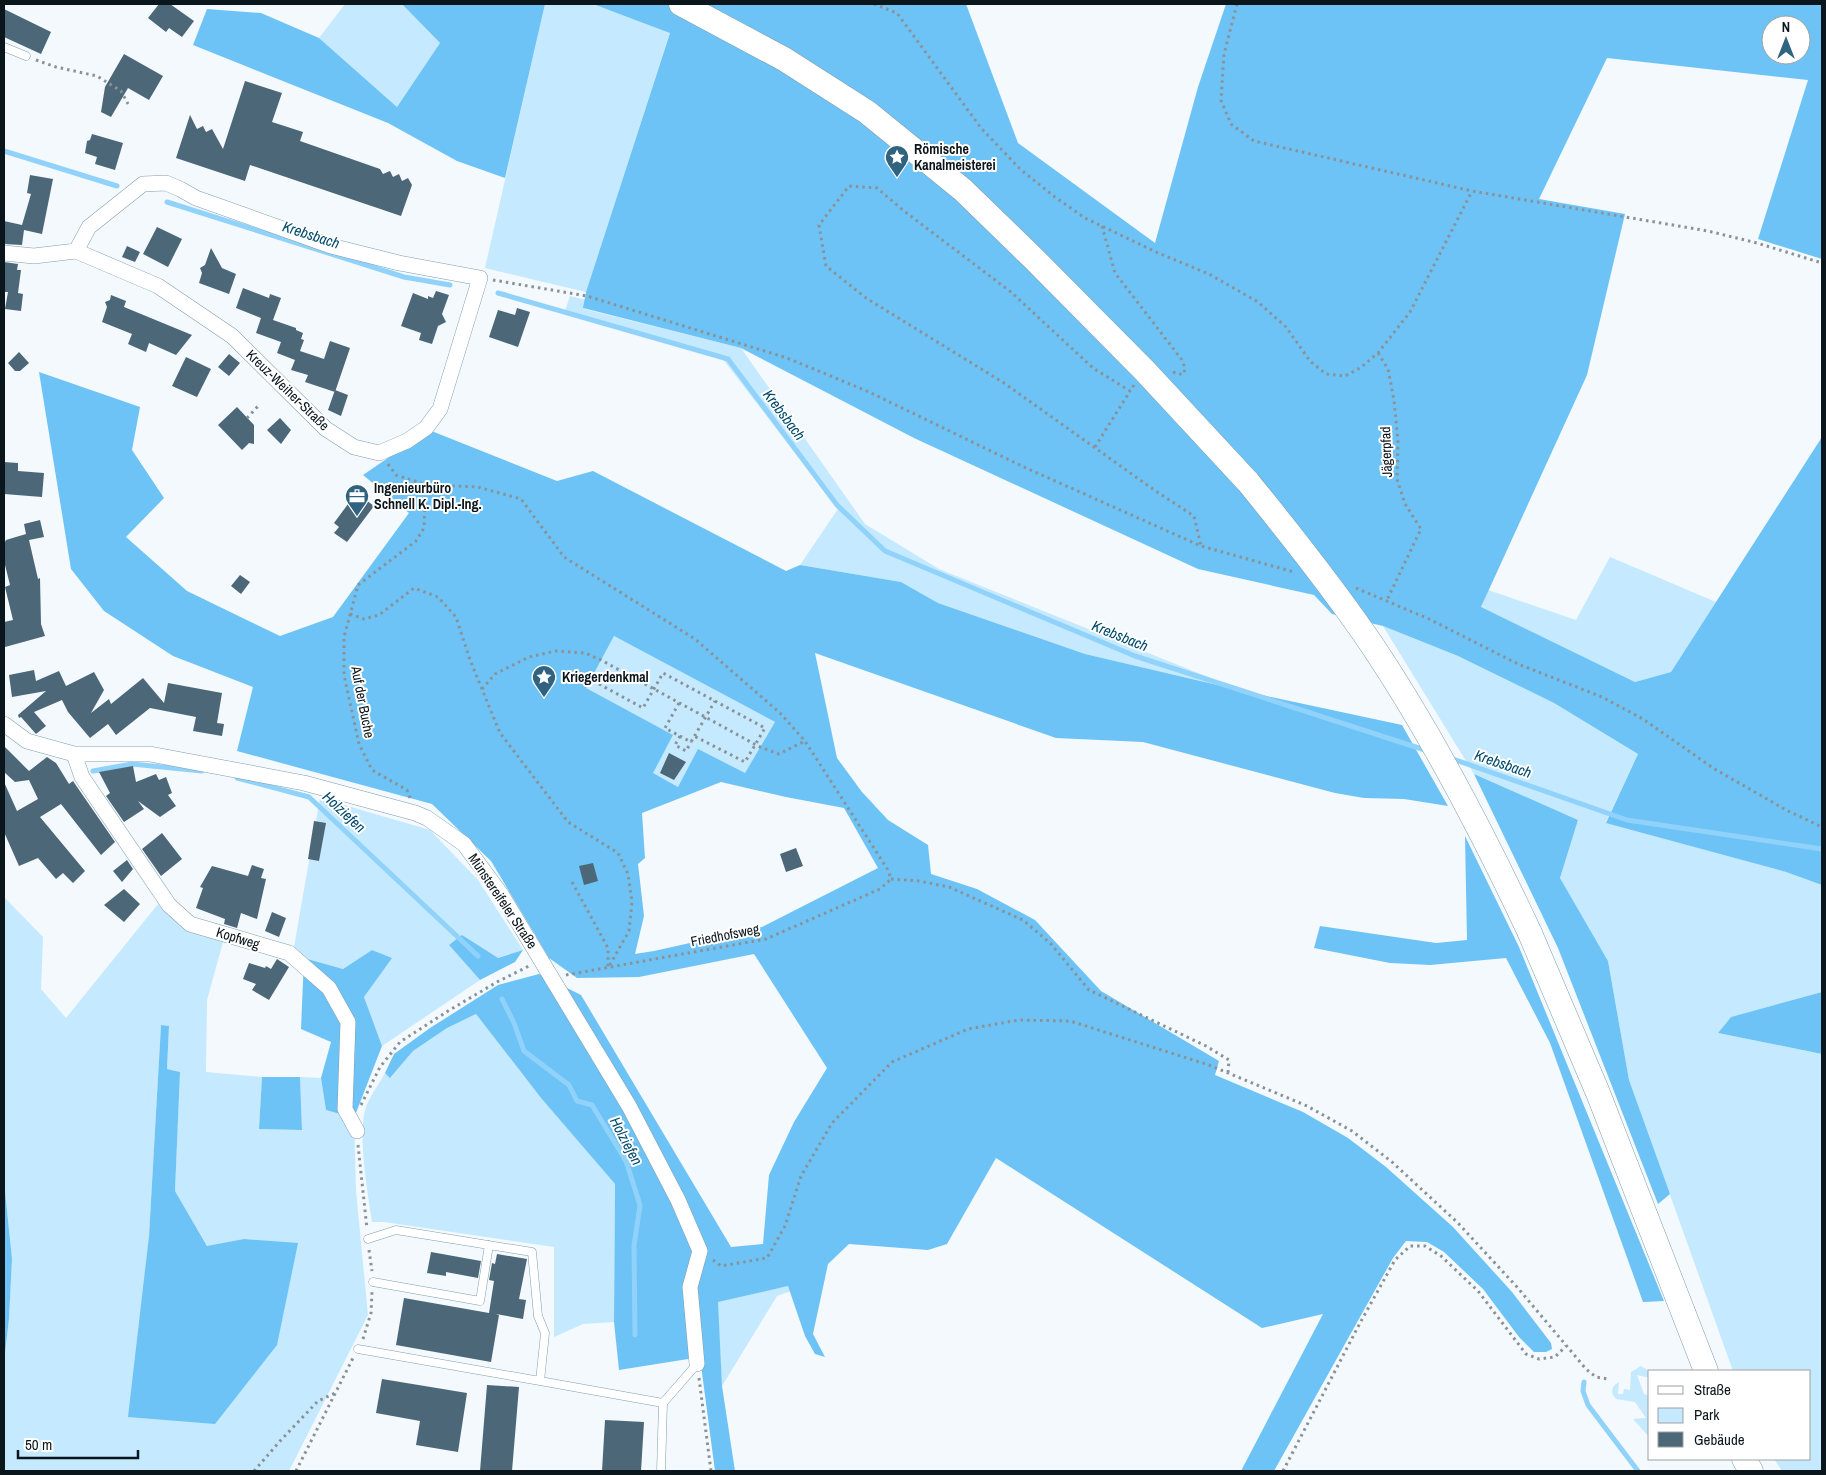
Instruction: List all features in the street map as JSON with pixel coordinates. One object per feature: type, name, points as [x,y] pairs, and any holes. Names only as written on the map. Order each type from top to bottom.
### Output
[{"type":"main road","points":[[682,4],[762,46],[867,112],[928,161],[994,219],[1145,370],[1248,482],[1332,588],[1404,695],[1449,770],[1486,839],[1529,931],[1598,1093],[1706,1370]]},
{"type":"main road","points":[[1745,1460],[1751,1471]]},
{"type":"street","points":[[76,251],[89,227],[143,184],[166,183],[196,198],[331,246],[399,263],[480,278],[440,409],[426,428],[407,441],[379,453]]},
{"type":"street","name":"Kreuz-Weiher-Straße","points":[[4,253],[34,256],[76,251],[158,286],[232,336],[326,429],[354,447],[379,453]]},
{"type":"street","name":"Münstereifeler Straße","points":[[4,724],[27,741],[74,754],[150,754],[304,783],[415,813],[427,818],[464,844],[501,894],[629,1106],[678,1200],[700,1251]]},
{"type":"street","name":"Kopfweg","points":[[74,754],[82,777],[169,905],[190,924],[289,953],[329,988],[348,1022],[345,1109],[357,1131]]},
{"type":"street","points":[[697,1364],[690,1287],[700,1251]]},
{"type":"lane","points":[[4,47],[26,56]]},
{"type":"lane","points":[[368,1239],[396,1230],[532,1252],[538,1316],[545,1333],[540,1381]]},
{"type":"lane","points":[[373,1282],[480,1301],[489,1245]]},
{"type":"lane","points":[[358,1349],[664,1403]]},
{"type":"lane","points":[[661,1471],[664,1403],[697,1364]]},
{"type":"path","points":[[874,4],[897,13],[980,128],[1021,170],[1085,218],[1156,252],[1209,274],[1258,302],[1286,327],[1310,362],[1326,374],[1346,376],[1378,354],[1410,312],[1472,191]]},
{"type":"path","points":[[1237,4],[1224,54],[1221,100],[1231,124],[1254,141],[1472,191],[1708,231],[1757,243],[1822,263]]},
{"type":"path","points":[[26,56],[56,67],[97,76],[121,91],[128,104]]},
{"type":"path","points":[[1130,391],[1093,368],[1011,292],[904,212],[876,188],[849,186],[818,225],[826,266],[866,298],[1004,383],[1157,492],[1194,516],[1201,546]]},
{"type":"path","points":[[1095,447],[1145,370],[1154,366],[1164,367],[1179,374],[1184,374],[1185,368],[1182,360],[1115,273],[1102,226]]},
{"type":"path","points":[[480,278],[587,296],[787,358],[869,392],[1026,468],[1201,546],[1301,574]]},
{"type":"path","name":"Jägerpfad","points":[[1378,354],[1388,369],[1394,400],[1398,442],[1396,479],[1405,504],[1421,529],[1387,600]]},
{"type":"path","points":[[248,418],[260,404]]},
{"type":"path","points":[[379,453],[396,475],[427,485],[478,487],[521,499],[564,557],[695,639],[780,713],[805,741],[888,870],[891,879],[919,881],[949,887],[1023,920],[1051,944],[1089,990],[1206,1046],[1229,1060],[1228,1073]]},
{"type":"path","name":"Auf der Buche","points":[[415,813],[408,790],[372,770],[359,744],[344,675],[344,637],[358,585],[416,541],[424,528],[427,485]]},
{"type":"path","points":[[1351,586],[1429,619],[1518,664],[1602,697],[1643,718],[1713,768],[1786,810],[1822,827]]},
{"type":"path","points":[[350,614],[364,619],[379,615],[414,588],[438,597],[456,617],[470,660],[500,733],[568,822],[618,853],[628,874],[632,902],[628,931],[608,968]]},
{"type":"path","points":[[482,690],[495,674],[529,657],[556,650],[585,654],[601,660],[755,745],[779,754],[805,741]]},
{"type":"path","points":[[599,684],[643,708],[663,673],[765,728],[745,762],[694,736]]},
{"type":"path","points":[[680,736],[675,745],[686,751],[715,701]]},
{"type":"path","points":[[679,702],[665,728],[691,742]]},
{"type":"path","name":"Friedhofsweg","points":[[552,978],[766,939],[880,889],[891,879]]},
{"type":"path","points":[[572,882],[608,948],[608,968]]},
{"type":"path","points":[[296,1471],[366,1334],[371,1313],[373,1282],[357,1131],[361,1105],[380,1067],[400,1042],[448,1010],[541,960]]},
{"type":"path","points":[[700,1251],[721,1266],[767,1258],[785,1226],[800,1176],[832,1123],[892,1062],[968,1029],[1019,1020],[1070,1021],[1209,1065],[1307,1106],[1352,1131],[1392,1162],[1458,1223],[1517,1287],[1576,1360],[1596,1377],[1608,1379]]},
{"type":"path","points":[[1283,1471],[1395,1260],[1410,1246],[1425,1246],[1441,1256],[1478,1291],[1526,1354],[1539,1359],[1555,1358],[1566,1346]]},
{"type":"path","points":[[697,1364],[711,1471]]},
{"type":"path","points":[[254,1471],[280,1440],[318,1401],[335,1393]]},
{"type":"green space","points":[[345,4],[402,4],[440,43],[397,107],[319,38]]},
{"type":"green space","points":[[545,4],[593,4],[670,32],[586,292],[485,268]]},
{"type":"green space","points":[[570,296],[586,300],[584,309],[741,348],[865,524],[939,569],[1243,691],[1085,654],[938,603],[901,582],[800,565],[838,509],[722,358],[564,314]]},
{"type":"green space","points":[[1610,557],[1716,602],[1671,672],[1635,682],[1481,608],[1488,590],[1576,620]]},
{"type":"green space","points":[[1383,626],[1458,656],[1554,703],[1638,754],[1606,822],[1786,872],[1822,885],[1822,992],[1731,1017],[1718,1033],[1822,1054],[1822,1471],[1782,1471],[1775,1460],[1811,1460],[1811,1370],[1733,1370],[1629,1080],[1608,961],[1560,878],[1578,820],[1474,774]]},
{"type":"green space","points":[[614,636],[775,722],[745,773],[678,787],[652,773],[673,735],[585,688]]},
{"type":"green space","points":[[320,798],[430,830],[478,880],[523,950],[498,958],[449,945],[480,980],[382,1046],[364,997],[391,958],[372,950],[343,969],[304,958],[294,947]]},
{"type":"green space","points":[[4,897],[43,937],[41,989],[66,1018],[158,904],[180,926],[223,942],[207,1000],[206,1072],[262,1077],[259,1129],[302,1130],[300,1077],[321,1078],[326,1110],[354,1118],[356,1191],[368,1315],[289,1471],[4,1471],[4,1361],[9,1319],[12,1259],[4,1181]],"holes":[[[161,1025],[169,1026],[167,1069],[180,1072],[175,1191],[208,1247],[244,1239],[297,1244],[288,1287],[142,1305],[149,1236]]]},
{"type":"green space","points":[[476,1014],[541,1098],[615,1184],[614,1322],[583,1324],[554,1337],[554,1247],[384,1222],[372,1222],[363,1148],[364,1119],[366,1107],[370,1099],[385,1073],[391,1077],[413,1051],[447,1028]]},
{"type":"green space","points":[[788,1286],[791,1291],[777,1296],[722,1386],[717,1301]]},
{"type":"green space","points":[[1641,1366],[1648,1371],[1648,1378],[1637,1375],[1644,1394],[1648,1395],[1648,1436],[1633,1419],[1646,1418],[1635,1402],[1616,1399],[1612,1392],[1614,1386],[1619,1382],[1618,1394],[1623,1394],[1624,1389],[1630,1390],[1631,1372]]},
{"type":"shaded area","points":[[402,4],[545,4],[505,178],[457,161],[388,123],[193,45],[207,9],[261,13],[319,38],[397,107],[440,43]]},
{"type":"shaded area","points":[[593,4],[966,4],[1018,143],[1155,243],[1198,87],[1226,4],[1822,4],[1822,259],[1758,239],[1808,80],[1607,58],[1539,199],[1625,214],[1587,375],[1481,607],[1635,682],[1671,672],[1822,437],[1822,885],[1786,872],[1606,823],[1638,754],[1554,703],[1458,656],[1383,626],[1332,614],[1314,595],[1198,569],[914,438],[741,348],[583,308],[586,292],[670,33]]},
{"type":"shaded area","points":[[39,372],[140,407],[132,450],[164,498],[126,537],[187,591],[280,636],[333,617],[409,513],[363,475],[429,430],[557,481],[593,471],[786,571],[800,565],[901,582],[938,603],[1085,654],[1243,691],[1402,725],[1448,806],[1404,799],[1364,798],[1335,793],[1143,742],[1056,738],[815,653],[837,758],[862,792],[888,820],[928,845],[931,874],[977,889],[1035,920],[1101,991],[1219,1061],[1215,1075],[1303,1112],[1348,1138],[1386,1167],[1453,1227],[1512,1292],[1551,1343],[1552,1349],[1546,1352],[1534,1352],[1519,1337],[1483,1289],[1444,1252],[1427,1242],[1406,1241],[1393,1258],[1274,1471],[1241,1471],[1323,1314],[1262,1328],[996,1158],[947,1244],[928,1250],[849,1244],[828,1264],[813,1334],[825,1357],[815,1354],[805,1336],[788,1286],[718,1302],[722,1386],[735,1471],[715,1471],[699,1350],[688,1359],[619,1370],[614,1322],[615,1184],[541,1098],[476,1014],[447,1028],[413,1051],[390,1078],[385,1073],[394,1054],[430,1028],[498,985],[539,974],[581,995],[731,1247],[763,1244],[769,1175],[794,1122],[827,1068],[754,954],[639,977],[577,978],[549,958],[491,861],[432,804],[237,751],[253,687],[173,656],[104,611],[71,569]],"holes":[[[614,636],[775,722],[745,773],[698,749],[678,787],[653,773],[673,735],[586,688]],[[721,782],[844,808],[878,868],[762,927],[635,954],[644,916],[638,864],[645,858],[642,813]]]},
{"type":"shaded area","points":[[1474,774],[1578,820],[1560,878],[1608,961],[1629,1080],[1670,1194],[1658,1204],[1558,948]]},
{"type":"shaded area","points":[[1465,836],[1519,947],[1664,1301],[1643,1302],[1550,1043],[1506,958],[1430,965],[1390,963],[1314,948],[1320,926],[1436,943],[1467,940]]},
{"type":"shaded area","points":[[462,935],[498,958],[523,950],[515,962],[480,980],[449,945]]},
{"type":"shaded area","points":[[372,950],[392,958],[364,997],[382,1046],[354,1118],[326,1110],[321,1078],[331,1042],[301,1029],[304,958],[343,969]]},
{"type":"shaded area","points":[[1822,992],[1822,1054],[1718,1033],[1731,1017]]},
{"type":"shaded area","points":[[161,1025],[169,1026],[167,1069],[180,1072],[175,1191],[207,1246],[244,1239],[298,1243],[277,1345],[215,1424],[128,1417],[149,1236]]},
{"type":"shaded area","points":[[262,1077],[300,1077],[302,1130],[259,1129]]},
{"type":"shaded area","points":[[4,1181],[12,1259],[9,1319],[4,1361]]},
{"type":"building","points":[[159,4],[170,4],[194,21],[182,37],[169,28],[166,32],[148,18]]},
{"type":"building","points":[[4,9],[51,32],[41,54],[4,37]]},
{"type":"building","points":[[124,54],[163,76],[149,100],[128,88],[111,117],[101,112],[105,87]]},
{"type":"building","points":[[245,81],[282,93],[272,122],[303,132],[300,141],[380,169],[383,174],[390,171],[393,177],[399,174],[402,181],[408,178],[412,185],[401,216],[250,165],[245,181],[176,158],[190,115],[197,129],[203,126],[206,132],[212,129],[223,149]]},
{"type":"building","points":[[92,134],[123,143],[115,170],[95,164],[97,157],[85,153],[87,141],[90,140]]},
{"type":"building","points":[[30,175],[53,179],[42,234],[24,230],[22,245],[4,244],[4,221],[22,225],[31,194],[27,193]]},
{"type":"building","points":[[157,227],[182,239],[168,267],[143,254]]},
{"type":"building","points":[[127,246],[140,252],[135,262],[122,257]]},
{"type":"building","points":[[211,248],[222,268],[236,274],[229,294],[199,283],[202,273],[200,268],[205,265]]},
{"type":"building","points":[[4,262],[18,264],[17,270],[21,270],[18,293],[23,294],[21,311],[5,309],[8,292],[4,292]]},
{"type":"building","points":[[243,288],[269,298],[270,294],[281,298],[273,320],[296,328],[296,330],[303,333],[301,339],[304,340],[300,351],[324,359],[330,341],[350,348],[335,392],[305,382],[308,375],[291,370],[295,360],[277,353],[281,342],[256,333],[261,318],[236,308]]},
{"type":"building","points":[[436,291],[449,295],[442,314],[446,322],[438,326],[432,344],[419,340],[421,333],[401,326],[413,293],[428,299],[428,296],[433,298]]},
{"type":"building","points":[[111,295],[126,301],[124,307],[192,335],[176,355],[149,343],[146,352],[128,344],[132,334],[102,322],[107,307],[105,302],[110,300]]},
{"type":"building","points":[[517,308],[530,312],[518,347],[489,337],[498,310],[515,315]]},
{"type":"building","points":[[19,352],[29,363],[20,371],[15,371],[8,363]]},
{"type":"building","points":[[229,354],[240,363],[229,376],[218,367]]},
{"type":"building","points":[[186,357],[211,369],[197,397],[172,386]]},
{"type":"building","points":[[335,390],[348,395],[341,416],[328,410]]},
{"type":"building","points":[[237,407],[254,425],[254,444],[249,443],[242,450],[218,425]]},
{"type":"building","points":[[280,418],[291,430],[281,444],[267,430]]},
{"type":"building","points":[[4,462],[18,463],[18,471],[44,473],[42,497],[4,494]]},
{"type":"building","points":[[358,494],[374,506],[347,542],[334,533],[339,527],[334,523]]},
{"type":"building","points":[[40,520],[44,537],[29,540],[38,579],[40,578],[41,624],[45,636],[5,647],[4,622],[13,620],[5,587],[10,585],[4,561],[4,544],[6,540],[26,534],[24,524]]},
{"type":"building","points":[[240,575],[250,582],[241,594],[231,586]]},
{"type":"building","points":[[34,670],[36,681],[59,671],[66,686],[94,672],[104,690],[91,713],[109,699],[111,704],[143,678],[164,703],[168,683],[222,693],[217,723],[224,724],[222,736],[193,731],[196,717],[150,708],[116,735],[108,724],[90,738],[68,712],[62,700],[34,712],[46,726],[36,734],[18,715],[46,691],[12,697],[9,675]]},
{"type":"building","points":[[4,746],[29,771],[47,757],[56,763],[69,784],[73,781],[115,842],[101,855],[61,804],[40,817],[85,871],[73,883],[63,873],[56,879],[38,858],[19,866],[4,832],[4,782],[17,811],[38,799],[29,780],[15,782],[4,772]]},
{"type":"building","points":[[669,753],[686,762],[674,780],[660,773]]},
{"type":"building","points":[[133,766],[136,782],[156,774],[159,780],[166,777],[172,793],[168,795],[176,806],[160,817],[138,801],[144,809],[124,822],[106,796],[110,793],[99,772]]},
{"type":"building","points":[[314,821],[326,823],[319,861],[308,859]]},
{"type":"building","points":[[162,833],[182,859],[161,876],[142,849]]},
{"type":"building","points":[[796,848],[803,866],[786,872],[780,854]]},
{"type":"building","points":[[127,860],[133,869],[122,882],[113,871]]},
{"type":"building","points":[[593,863],[598,881],[584,885],[579,866]]},
{"type":"building","points":[[252,865],[264,869],[261,878],[266,879],[257,919],[241,913],[237,928],[224,924],[225,919],[196,908],[203,888],[200,887],[212,866],[248,876]]},
{"type":"building","points":[[124,889],[140,904],[124,922],[104,905]]},
{"type":"building","points":[[272,912],[286,918],[279,937],[265,931]]},
{"type":"building","points":[[277,959],[289,967],[269,1000],[252,990],[256,984],[243,979],[249,963],[265,968],[266,966],[271,969]]},
{"type":"building","points":[[431,1252],[481,1261],[478,1278],[446,1272],[446,1276],[427,1273]]},
{"type":"building","points":[[497,1254],[527,1259],[519,1299],[526,1300],[523,1319],[496,1314],[499,1315],[491,1362],[396,1345],[404,1298],[489,1313],[494,1281],[489,1280],[492,1263],[495,1264]]},
{"type":"building","points":[[382,1379],[467,1393],[458,1452],[416,1445],[420,1421],[376,1413]]},
{"type":"building","points":[[487,1385],[519,1387],[512,1471],[480,1471]]},
{"type":"building","points":[[605,1420],[644,1422],[641,1471],[602,1471]]},
{"type":"waterway","name":"Krebsbach","points":[[4,151],[117,186]]},
{"type":"waterway","name":"Krebsbach","points":[[167,202],[404,277],[450,285]]},
{"type":"waterway","name":"Krebsbach","points":[[498,293],[728,359],[837,505],[885,551],[1135,656],[1428,751]]},
{"type":"waterway","name":"Krebsbach","points":[[1450,758],[1627,820],[1822,849]]},
{"type":"waterway","name":"Holziefen","points":[[93,771],[132,764],[202,771]]},
{"type":"waterway","name":"Holziefen","points":[[237,778],[309,797],[478,956]]},
{"type":"waterway","name":"Holziefen","points":[[502,999],[514,1023],[524,1051],[569,1085],[577,1101],[592,1105],[626,1161],[640,1205],[634,1246],[635,1335]]},
{"type":"waterway","points":[[1584,1382],[1583,1391],[1588,1405],[1638,1471]]},
{"type":"place","name":"Römische Kanalmeisterei","points":[[897,178]]},
{"type":"place","name":"Ingenieurbüro Schnell K. Dipl.-Ing.","points":[[357,517]]},
{"type":"place","name":"Kriegerdenkmal","points":[[544,698]]}]
